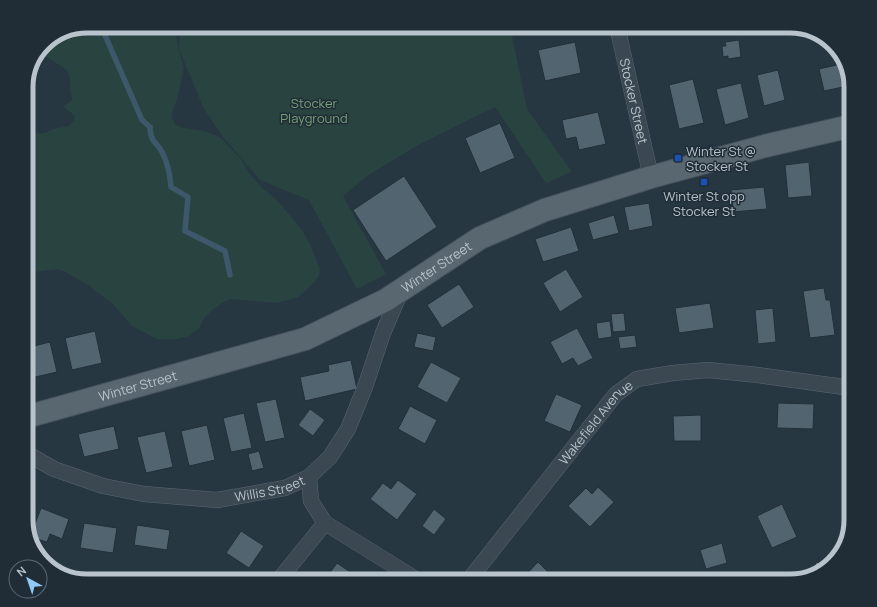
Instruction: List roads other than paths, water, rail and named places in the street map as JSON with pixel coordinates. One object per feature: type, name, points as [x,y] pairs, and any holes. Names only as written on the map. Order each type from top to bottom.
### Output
[{"type":"main road","name":"Winter Street","points":[[33,415],[305,339],[386,300],[480,238],[545,210],[651,177],[765,146],[844,128]]},
{"type":"street","name":"Stocker Street","points":[[619,33],[651,177]]},
{"type":"street","name":"Willis Street","points":[[33,457],[54,469],[103,486],[144,494],[218,500],[285,488],[309,477],[330,457],[348,429],[400,291]]},
{"type":"street","name":"Wakefield Avenue","points":[[474,574],[616,394],[637,379],[673,373],[708,370],[758,375],[844,387]]},
{"type":"street","points":[[309,477],[311,501],[325,523],[408,574]]},
{"type":"street","points":[[284,574],[325,523]]},
{"type":"waterway","points":[[104,33],[142,120],[150,127],[151,137],[160,148],[164,156],[171,187],[188,197],[185,231],[225,251],[230,275]]},
{"type":"place","name":"Winter St @ Stocker St","points":[[678,158]]},
{"type":"place","name":"Winter St opp Stocker St","points":[[704,182]]},
{"type":"park label","name":"Stocker Playground","points":[[314,110]]}]
